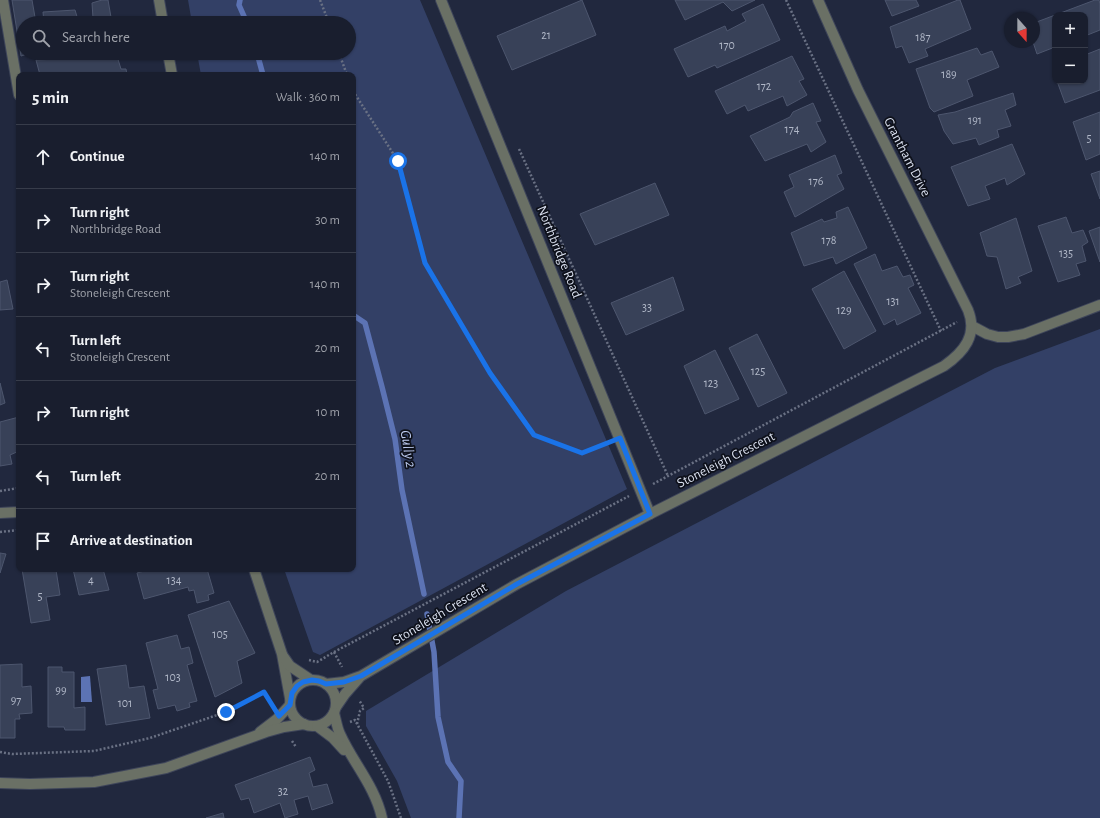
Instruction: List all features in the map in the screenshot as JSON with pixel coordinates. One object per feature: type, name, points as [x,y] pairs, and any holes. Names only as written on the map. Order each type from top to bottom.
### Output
[{"type":"street","points":[[3,0],[16,77]]},
{"type":"street","points":[[159,0],[162,16]]},
{"type":"street","name":"Northbridge Road","points":[[441,0],[650,514]]},
{"type":"street","name":"Grantham Drive","points":[[818,0],[858,90],[968,310],[972,326]]},
{"type":"street","points":[[169,60],[171,72]]},
{"type":"street","points":[[972,326],[987,334],[998,337],[1008,337],[1024,334],[1100,305]]},
{"type":"street","name":"Stoneleigh Crescent","points":[[282,654],[290,666],[312,680],[326,684],[344,682],[361,676],[517,584],[650,514],[944,366],[957,357],[967,344],[972,326]]},
{"type":"street","points":[[0,513],[16,512]]},
{"type":"street","points":[[255,572],[282,654],[290,701],[295,718],[304,724],[317,726],[333,738],[357,763]]},
{"type":"street","name":"Stoneleigh Crescent","points":[[317,726],[330,719],[345,694],[361,676]]},
{"type":"street","points":[[250,738],[264,730],[279,716],[290,701],[297,686],[303,682],[312,680]]},
{"type":"street","points":[[326,684],[331,688],[336,701],[335,710],[339,733],[370,784],[382,818]]},
{"type":"street","points":[[0,783],[30,784],[94,782],[166,768],[250,738],[304,724]]},
{"type":"path","points":[[320,0],[326,16]]},
{"type":"path","points":[[786,0],[941,331]]},
{"type":"path","points":[[342,60],[346,72]]},
{"type":"path","points":[[356,96],[398,161],[425,263],[490,373],[534,435],[582,453],[620,438]]},
{"type":"path","points":[[516,143],[668,476]]},
{"type":"path","points":[[0,491],[16,488]]},
{"type":"path","points":[[0,532],[16,530]]},
{"type":"path","points":[[0,752],[12,754],[94,751],[150,738],[219,714],[264,692],[279,716]]},
{"type":"path","points":[[284,728],[296,747]]},
{"type":"shaded area","points":[[188,0],[420,0],[627,489],[320,655],[313,652],[285,572],[356,572],[356,72],[200,72],[198,60],[356,60],[356,16],[191,16]]},
{"type":"shaded area","points":[[1100,329],[1100,818],[411,818],[397,781],[366,726],[366,711],[566,591],[995,368]]},
{"type":"shaded area","points":[[90,676],[92,702],[81,702],[81,677]]},
{"type":"building","points":[[12,0],[32,0],[35,16],[16,16],[16,25]]},
{"type":"building","points":[[108,0],[111,16],[93,16],[92,3]]},
{"type":"building","points":[[582,0],[596,35],[512,70],[497,36]]},
{"type":"building","points":[[675,0],[755,0],[732,11],[723,2],[685,20]]},
{"type":"building","points":[[885,0],[916,0],[919,6],[892,16]]},
{"type":"building","points":[[960,0],[971,29],[925,49],[928,56],[909,63],[902,46],[896,48],[890,27]]},
{"type":"building","points":[[1095,0],[1099,0],[1100,30],[1088,35],[1088,12],[1063,12]]},
{"type":"building","points":[[763,4],[780,40],[717,68],[715,65],[688,77],[674,49],[725,26],[727,31],[746,21],[742,14]]},
{"type":"building","points":[[75,10],[77,16],[43,16],[43,12]]},
{"type":"building","points":[[1052,16],[1052,48],[1037,54],[1035,48],[1040,48],[1040,21]]},
{"type":"building","points":[[977,48],[981,55],[992,51],[999,67],[967,80],[973,96],[934,112],[930,108],[916,69]]},
{"type":"building","points":[[1100,49],[1100,90],[1065,103],[1058,84],[1088,84],[1088,54]]},
{"type":"building","points":[[792,56],[804,79],[799,81],[807,95],[787,106],[783,96],[748,111],[745,105],[727,114],[715,91]]},
{"type":"building","points":[[36,60],[118,60],[121,69],[126,69],[126,72],[39,72]]},
{"type":"building","points":[[1013,93],[1016,105],[1005,110],[1011,126],[997,130],[999,137],[979,145],[976,138],[953,144],[944,131],[938,115],[955,112]]},
{"type":"building","points":[[813,103],[821,121],[816,122],[826,142],[811,152],[807,144],[765,161],[750,136],[790,117],[793,112]]},
{"type":"building","points":[[1100,112],[1100,154],[1086,160],[1073,122]]},
{"type":"building","points":[[1012,144],[1025,174],[1007,185],[1005,178],[985,186],[990,199],[968,206],[951,167]]},
{"type":"building","points":[[835,155],[842,173],[837,175],[844,189],[795,217],[784,192],[794,187],[789,175]]},
{"type":"building","points":[[1100,171],[1100,199],[1091,174]]},
{"type":"building","points":[[655,183],[669,215],[595,245],[580,214]]},
{"type":"building","points":[[848,207],[867,248],[836,264],[833,257],[804,266],[791,233],[822,219],[824,222],[837,218],[836,212]]},
{"type":"building","points":[[1066,217],[1072,233],[1083,230],[1088,242],[1082,246],[1086,261],[1076,264],[1080,275],[1058,282],[1038,226]]},
{"type":"building","points":[[1016,218],[1032,271],[1018,277],[1021,283],[1006,289],[997,257],[987,256],[980,233]]},
{"type":"building","points":[[1100,227],[1100,262],[1089,231]]},
{"type":"building","points":[[875,254],[882,271],[897,266],[903,277],[910,275],[914,285],[908,288],[921,313],[897,325],[895,319],[884,325],[854,264]]},
{"type":"building","points":[[844,271],[876,331],[844,349],[812,289]]},
{"type":"building","points":[[673,277],[684,310],[626,335],[611,303]]},
{"type":"building","points":[[7,280],[13,309],[0,310],[0,282]]},
{"type":"building","points":[[757,334],[787,393],[758,407],[729,348]]},
{"type":"building","points":[[715,350],[739,399],[705,414],[684,366]]},
{"type":"building","points":[[0,383],[5,403],[0,405]]},
{"type":"building","points":[[16,418],[16,452],[10,455],[12,464],[0,466],[0,422]]},
{"type":"building","points":[[0,553],[6,554],[0,573]]},
{"type":"building","points":[[22,572],[56,572],[60,595],[46,597],[50,620],[31,623]]},
{"type":"building","points":[[74,572],[104,572],[109,590],[79,595]]},
{"type":"building","points":[[208,572],[214,593],[208,595],[209,600],[197,603],[194,590],[189,591],[188,587],[144,599],[137,573]]},
{"type":"building","points":[[229,601],[255,653],[237,661],[242,683],[215,697],[188,615]]},
{"type":"building","points":[[177,635],[181,649],[189,647],[193,663],[187,665],[197,701],[189,703],[190,707],[177,711],[175,705],[158,709],[153,690],[158,689],[146,643]]},
{"type":"building","points":[[22,664],[22,687],[31,686],[32,713],[19,714],[20,719],[15,719],[15,738],[0,738],[0,665]]},
{"type":"building","points":[[126,665],[129,688],[144,686],[150,718],[106,725],[97,669]]},
{"type":"building","points":[[48,667],[62,667],[62,672],[74,672],[74,708],[85,707],[85,730],[65,730],[64,727],[48,727]]},
{"type":"building","points":[[310,757],[315,770],[309,773],[313,787],[327,784],[333,803],[312,810],[308,796],[294,800],[298,814],[285,818],[280,803],[254,813],[249,798],[241,800],[235,785]]},
{"type":"building","points":[[223,813],[224,818],[206,818]]},
{"type":"waterway","name":"Gully 2","points":[[240,0],[239,5],[244,16]]},
{"type":"waterway","name":"Gully 2","points":[[259,60],[262,72]]},
{"type":"waterway","name":"Gully 2","points":[[356,317],[365,323],[395,439],[402,490],[424,594]]},
{"type":"waterway","name":"Gully 2","points":[[427,614],[434,652],[438,717],[448,762],[461,781],[459,818]]},
{"type":"route","points":[[226,712],[264,692],[279,716],[290,705],[292,693],[297,686],[303,682],[312,680],[326,684],[344,682],[361,676],[517,584],[650,514],[620,438],[582,453],[534,435],[490,373],[425,263],[398,161]]}]
